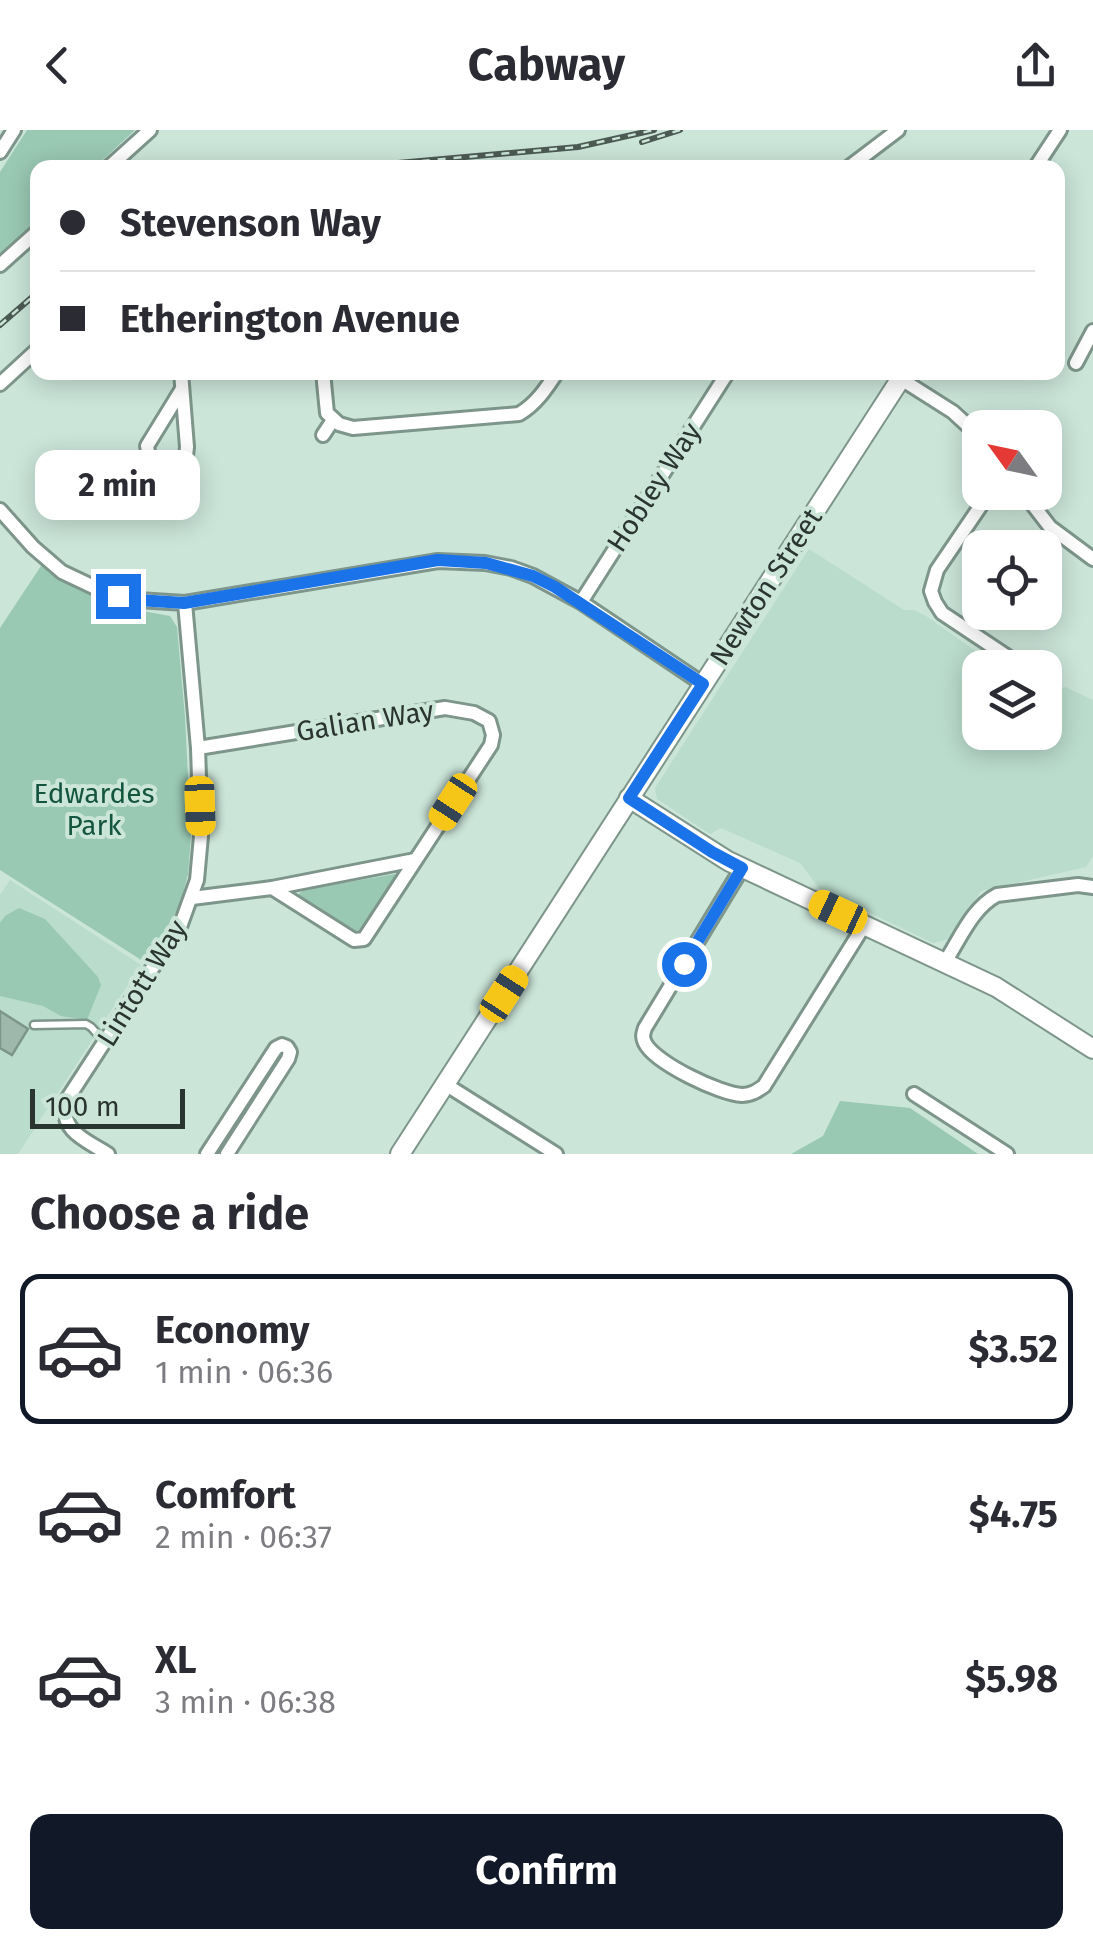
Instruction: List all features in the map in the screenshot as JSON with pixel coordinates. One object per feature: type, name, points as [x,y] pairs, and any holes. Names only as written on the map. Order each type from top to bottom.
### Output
[{"type":"street","points":[[0,152],[14,130]]},
{"type":"street","points":[[117,160],[150,130]]},
{"type":"street","points":[[859,160],[898,130]]},
{"type":"street","points":[[1040,160],[1060,130]]},
{"type":"street","points":[[0,265],[30,238]]},
{"type":"street","points":[[1076,362],[1093,330]]},
{"type":"street","points":[[0,384],[30,357]]},
{"type":"street","points":[[182,380],[182,388],[186,456],[174,467],[159,467],[149,457],[146,446],[182,388]]},
{"type":"street","points":[[324,380],[326,406],[333,420],[353,428],[519,414],[538,399],[551,380]]},
{"type":"street","name":"Hobley Way","points":[[580,602],[723,380]]},
{"type":"street","name":"Newton Street","points":[[400,1154],[900,380]]},
{"type":"street","points":[[909,380],[962,420]]},
{"type":"street","points":[[323,435],[333,420]]},
{"type":"street","points":[[0,510],[49,562],[80,583],[138,600],[184,603],[438,560],[511,568],[580,602],[703,684]]},
{"type":"street","points":[[978,510],[937,570],[931,592],[942,613],[998,650]]},
{"type":"street","points":[[1036,510],[1050,527],[1093,559]]},
{"type":"street","name":"Lintott Way","points":[[108,1154],[72,1130],[64,1114],[69,1094],[181,924],[200,862],[198,748],[184,603]]},
{"type":"street","name":"Galian Way","points":[[198,748],[432,709],[458,709],[489,722],[493,735],[490,745],[368,936],[354,940],[272,888]]},
{"type":"street","points":[[629,798],[742,868],[996,987],[1093,1049]]},
{"type":"street","points":[[192,898],[272,888],[415,860]]},
{"type":"street","points":[[742,868],[636,1041],[700,1082],[742,1094],[756,1091],[770,1079],[865,924]]},
{"type":"street","points":[[945,962],[986,901],[998,895],[1092,885]]},
{"type":"street","points":[[207,1154],[276,1048],[287,1046],[288,1058],[227,1154]]},
{"type":"street","points":[[445,1084],[556,1154]]},
{"type":"street","points":[[914,1094],[1007,1154]]},
{"type":"lane","points":[[34,1025],[86,1024],[105,1042]]},
{"type":"shaded area","points":[[809,549],[904,610],[926,616],[974,650],[962,650],[962,750],[1062,750],[1062,688],[1093,700],[1093,856],[1086,867],[981,891],[949,939],[933,943],[820,889],[800,863],[721,828],[710,834],[657,799],[655,788]]},
{"type":"shaded area","points":[[10,880],[141,965],[18,1154],[0,1154],[0,895]]},
{"type":"green space","points":[[27,130],[135,130],[103,160],[30,160],[30,227],[0,255],[0,172]]},
{"type":"green space","name":"Edwardes Park","points":[[41,566],[79,590],[126,608],[170,616],[177,627],[191,837],[188,874],[180,905],[146,963],[0,870],[0,628]]},
{"type":"green space","points":[[395,874],[400,879],[367,928],[354,931],[298,895],[303,890]]},
{"type":"green space","points":[[19,908],[45,919],[98,977],[101,985],[87,1020],[61,1016],[43,1006],[0,996],[0,923]]},
{"type":"green space","points":[[840,1101],[910,1108],[978,1154],[791,1154],[823,1136]]},
{"type":"building","points":[[0,1011],[28,1029],[12,1055],[0,1048]]},
{"type":"railway","points":[[432,160],[578,147],[654,130]]},
{"type":"railway","points":[[642,142],[680,130]]},
{"type":"railway","points":[[0,325],[30,299]]},
{"type":"route","points":[[118,596],[184,603],[438,560],[511,568],[580,602],[703,684],[629,798],[742,868],[684,964]]}]
